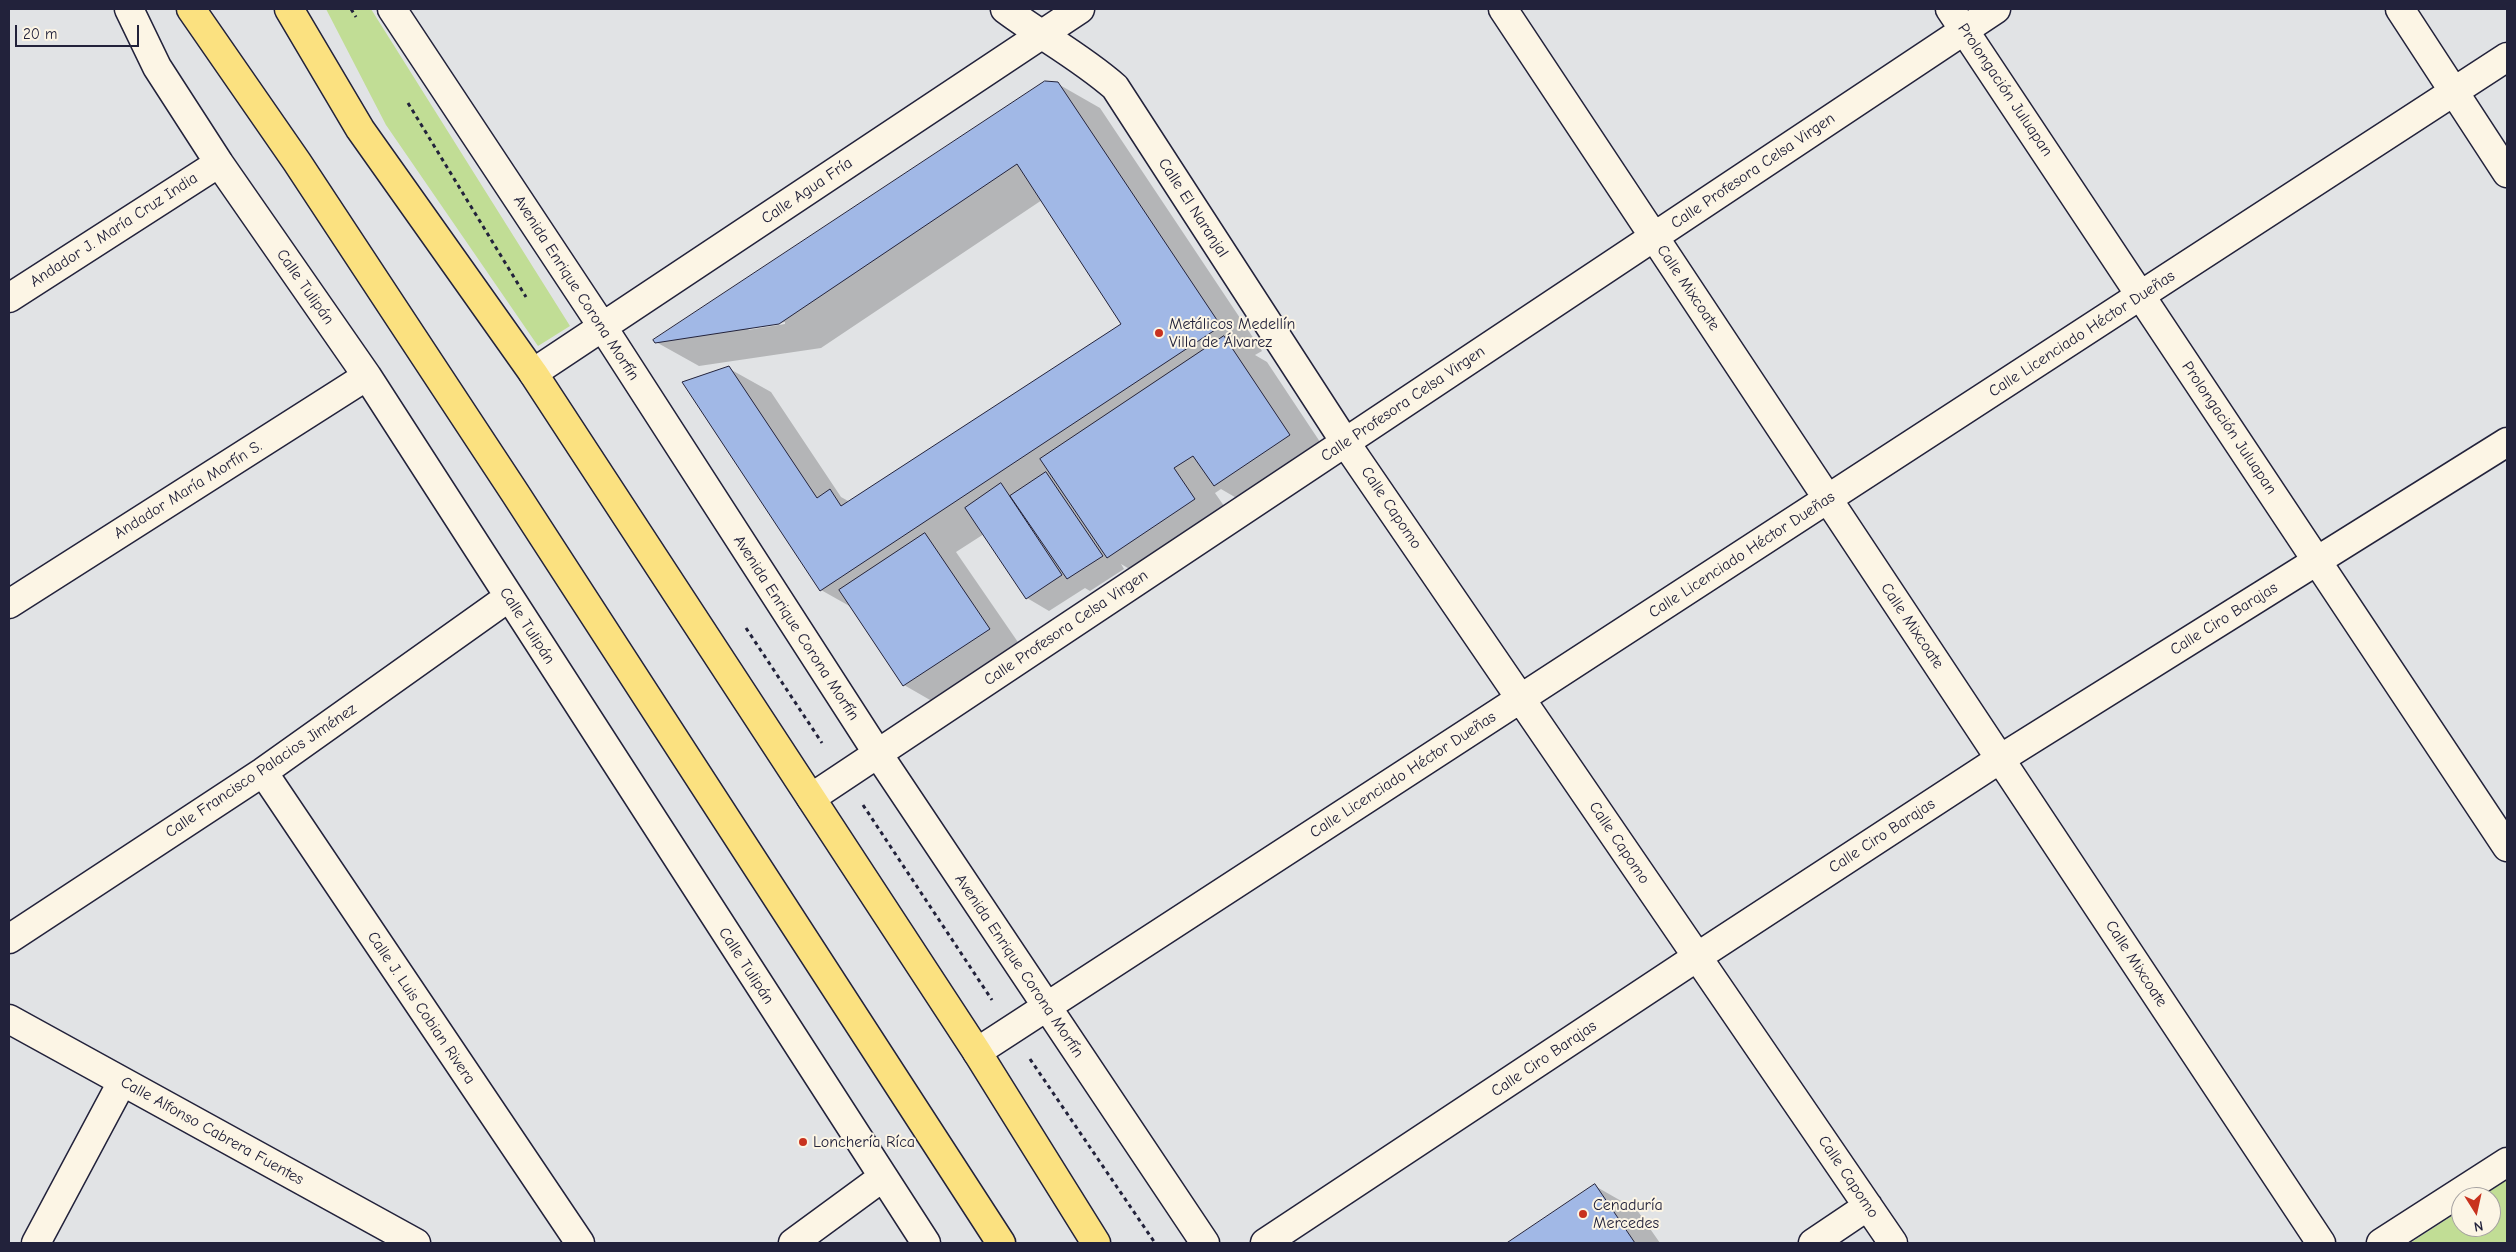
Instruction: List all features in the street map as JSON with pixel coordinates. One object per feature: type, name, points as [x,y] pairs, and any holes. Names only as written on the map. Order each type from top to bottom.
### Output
[{"type":"main road","points":[[192,9],[297,162],[515,493],[1001,1243]]},
{"type":"main road","points":[[290,9],[360,129],[533,373],[977,1052],[1096,1243]]},
{"type":"street","name":"Calle Tulipán","points":[[129,9],[157,67],[220,163],[367,376],[926,1243]]},
{"type":"street","name":"Avenida Enrique Corona Morfín","points":[[393,9],[602,326],[878,754],[1205,1243]]},
{"type":"street","name":"Calle El Naranjal","points":[[1005,9],[1040,35],[1090,65],[1115,87],[1345,442]]},
{"type":"street","name":"Calle Agua Fría","points":[[533,373],[1080,9]]},
{"type":"street","name":"Calle Mixcoate","points":[[1503,9],[2321,1243]]},
{"type":"street","name":"Calle Profesora Celsa Virgen","points":[[811,798],[1654,237],[1957,19],[1996,9]]},
{"type":"street","points":[[2400,9],[2507,173]]},
{"type":"street","name":"Prolongación Juluapan","points":[[1957,19],[2507,847]]},
{"type":"street","name":"Calle Licenciado Héctor Dueñas","points":[[977,1052],[2507,57]]},
{"type":"street","name":"Andador J. María Cruz India","points":[[9,298],[220,163]]},
{"type":"street","name":"Andador María Morfín S.","points":[[9,604],[367,376]]},
{"type":"street","name":"Calle Capomo","points":[[1345,442],[1893,1243]]},
{"type":"street","name":"Calle Ciro Barajas","points":[[1265,1243],[2000,759],[2507,442]]},
{"type":"street","name":"Calle Francisco Palacios Jiménez","points":[[9,939],[262,772],[509,597]]},
{"type":"street","name":"Calle J. Luis Cobian Rivera","points":[[262,772],[580,1243]]},
{"type":"street","name":"Calle Alfonso Cabrera Fuentes","points":[[9,1020],[416,1243]]},
{"type":"street","points":[[36,1243],[122,1082]]},
{"type":"street","points":[[2381,1243],[2507,1162]]},
{"type":"street","points":[[793,1243],[883,1177]]},
{"type":"street","points":[[1813,1243],[1868,1206]]},
{"type":"street","points":[[978,1207],[986,1243]]},
{"type":"path","points":[[351,9],[358,21]]},
{"type":"path","points":[[404,97],[532,306]]},
{"type":"path","points":[[860,800],[997,1008]]},
{"type":"path","points":[[1030,1059],[1155,1243]]},
{"type":"green space","points":[[326,9],[371,9],[570,326],[538,346],[386,125]]},
{"type":"green space","points":[[2507,1180],[2507,1243],[2410,1243],[2451,1216],[2451,1237],[2501,1237],[2501,1187],[2496,1187]]},
{"type":"building","name":"Metálicos Medellín Villa de Álvarez","points":[[1045,81],[1058,82],[1221,326],[820,591],[682,382],[729,366],[817,498],[830,489],[841,506],[1121,324],[1017,164],[779,324],[655,343],[653,340]]},
{"type":"building","points":[[1224,336],[1290,435],[1214,486],[1193,456],[1174,468],[1195,499],[1107,558],[1040,459]]},
{"type":"building","points":[[1046,472],[1103,556],[1067,579],[1010,496]]},
{"type":"building","points":[[1001,483],[1062,575],[1026,599],[965,508]]},
{"type":"building","points":[[925,533],[990,629],[903,686],[839,590]]},
{"type":"building","name":"Cenaduría Mercedes","points":[[1595,1184],[1635,1243],[1507,1243]]},
{"type":"place","name":"Metálicos Medellín Villa de Álvarez","points":[[1159,333]]},
{"type":"place","name":"Lonchería Ríca","points":[[803,1142]]},
{"type":"place","name":"Cenaduría Mercedes","points":[[1583,1214]]}]
